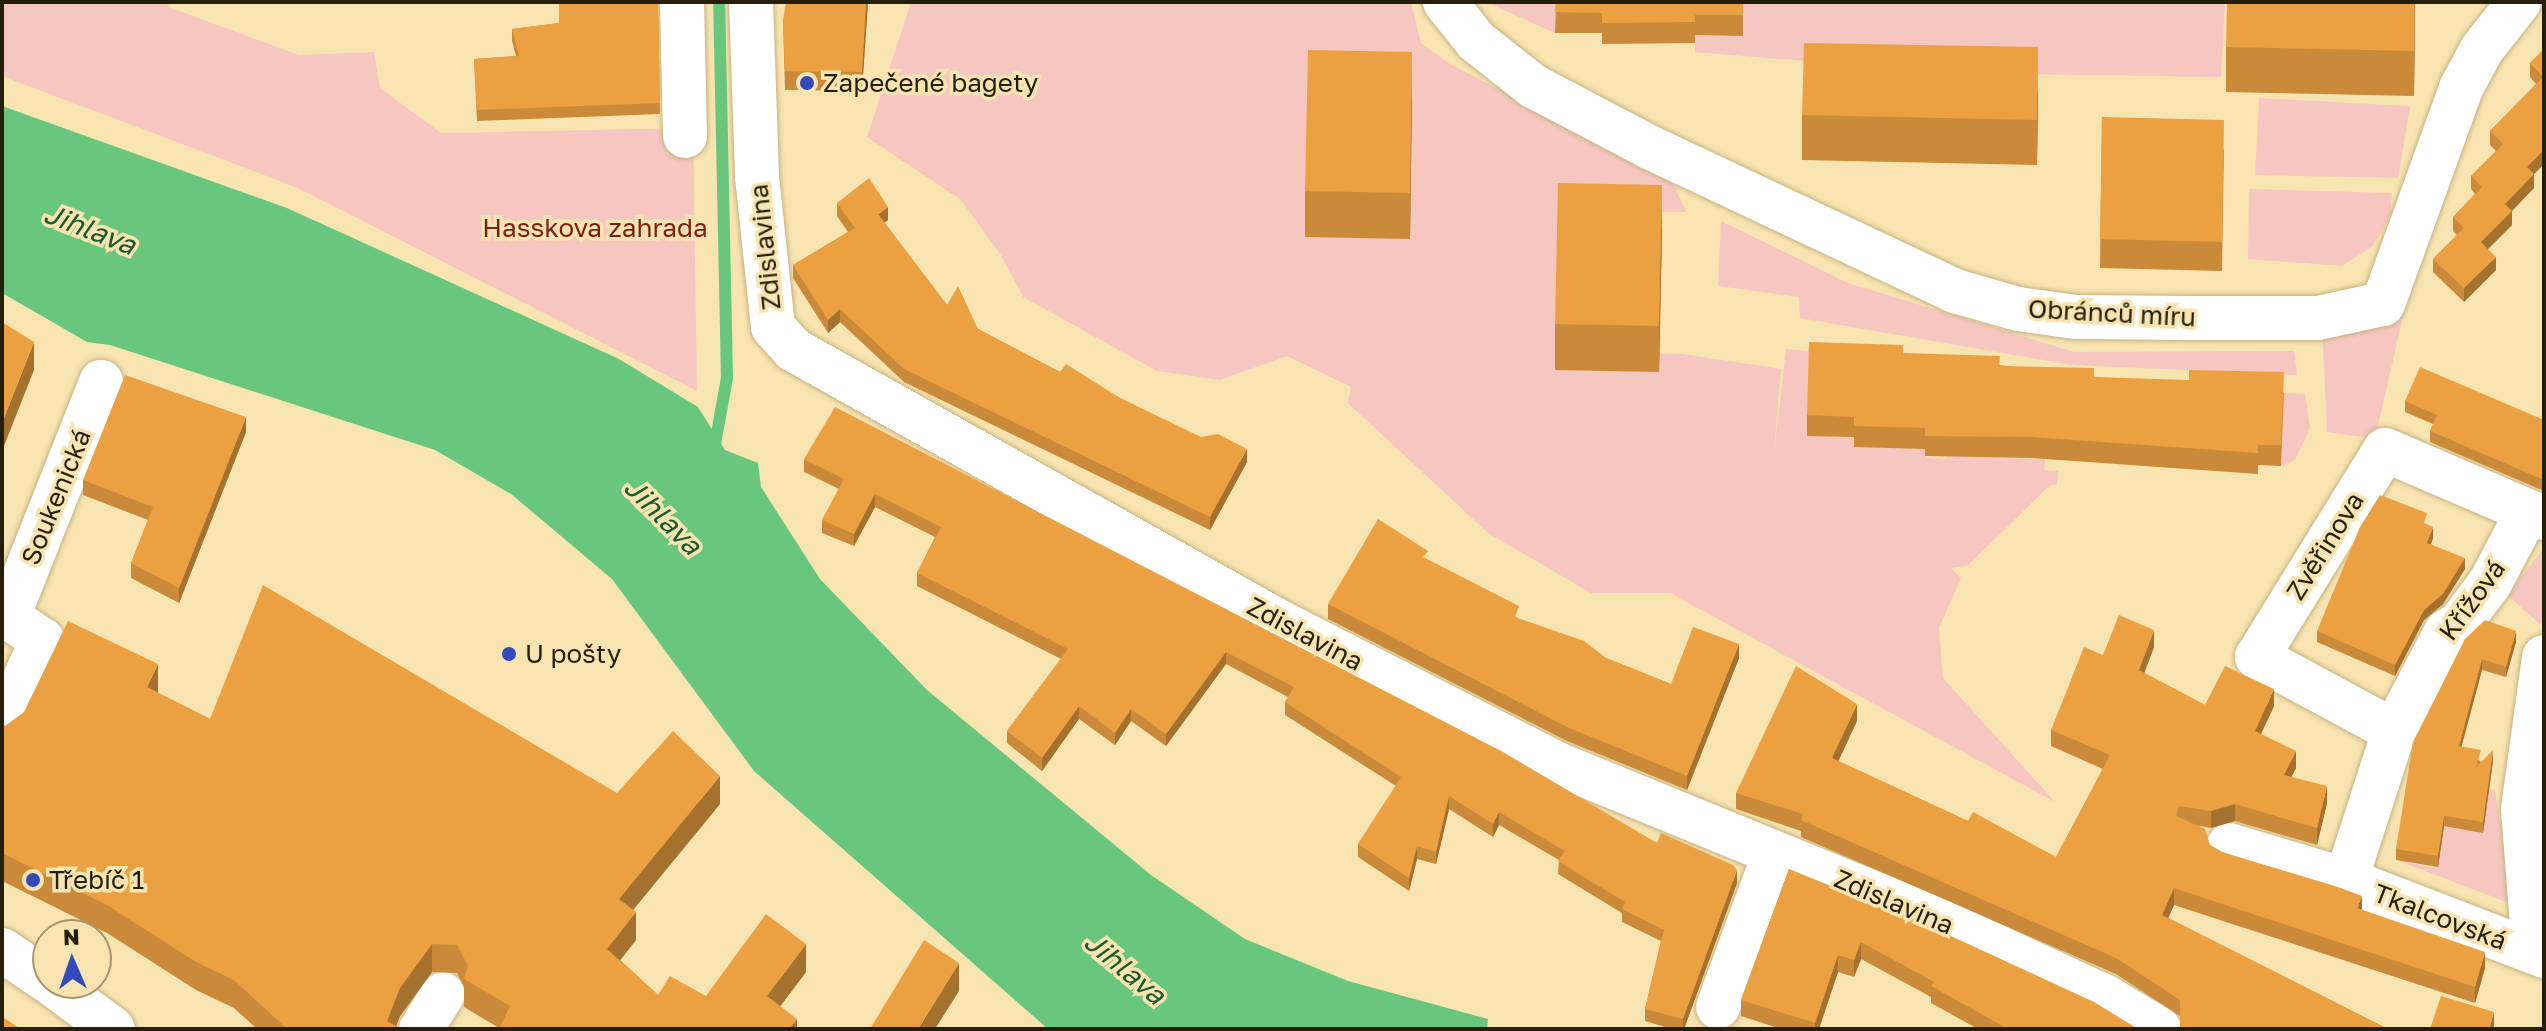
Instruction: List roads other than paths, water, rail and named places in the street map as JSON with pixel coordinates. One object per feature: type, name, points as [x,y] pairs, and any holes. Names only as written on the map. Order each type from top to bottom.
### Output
[{"type":"street","points":[[682,2],[685,136]]},
{"type":"street","name":"Zdislavina","points":[[751,2],[757,177],[773,327],[794,350],[1306,636],[1557,764],[1937,919],[2106,997],[2159,1029]]},
{"type":"street","name":"Obránců míru","points":[[1445,2],[1476,41],[1533,86],[1649,147],[1955,291],[2018,309],[2076,317],[2189,318],[2318,318],[2383,304],[2461,88],[2482,49],[2519,2]]},
{"type":"street","name":"Soukenická","points":[[2,729],[42,640],[8,617],[101,382]]},
{"type":"street","name":"Zvěřinova","points":[[2394,731],[2257,657],[2385,450],[2536,515]]},
{"type":"street","name":"Křížová","points":[[2394,731],[2446,632],[2460,623],[2536,515]]},
{"type":"street","points":[[2539,954],[2523,809],[2544,657]]},
{"type":"street","name":"Tkalcovská","points":[[2346,880],[2394,731]]},
{"type":"street","name":"Tkalcovská","points":[[2229,845],[2346,880],[2539,954]]},
{"type":"street","points":[[1718,1007],[1774,855]]},
{"type":"street","points":[[2,950],[32,970]]},
{"type":"street","points":[[72,999],[113,1029]]},
{"type":"water","name":"Jihlava","points":[[2,106],[287,208],[619,359],[698,407],[725,450],[758,463],[761,487],[820,579],[927,690],[1151,875],[1245,939],[1348,981],[1488,1019],[1487,1029],[1048,1029],[754,771],[612,579],[511,494],[435,450],[110,345],[87,342],[2,293]]},
{"type":"waterway","points":[[714,450],[727,378],[719,2]]},
{"type":"place","name":"Zapečené bagety","points":[[807,83]]},
{"type":"place","name":"U pošty","points":[[509,654]]},
{"type":"place","name":"Třebíč 1","points":[[33,880]]},
{"type":"park label","name":"Hasskova zahrada","points":[[595,228]]}]
